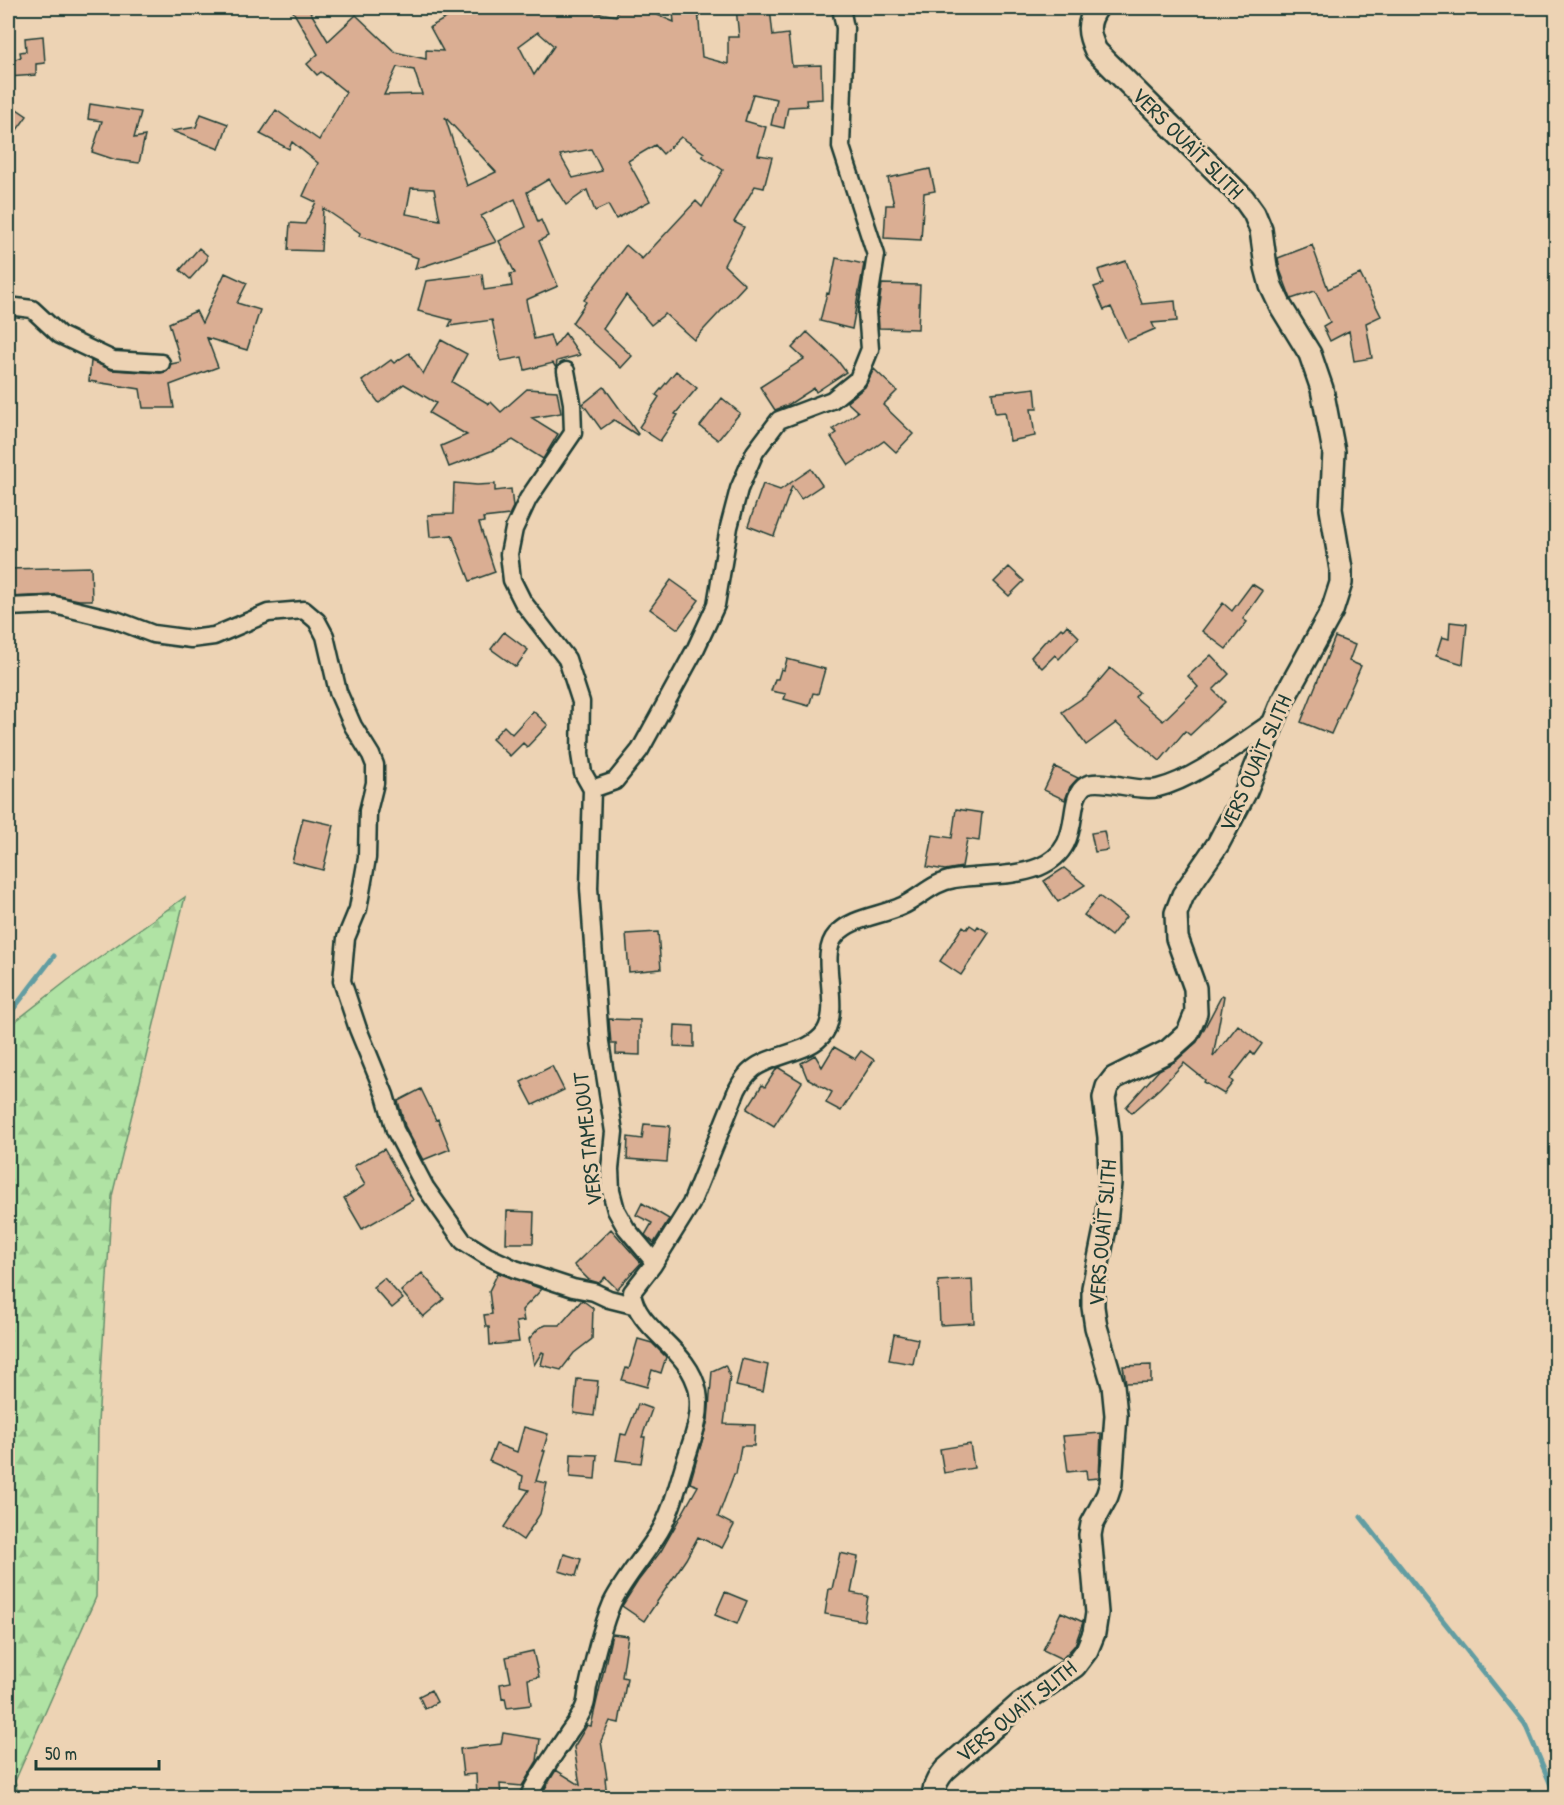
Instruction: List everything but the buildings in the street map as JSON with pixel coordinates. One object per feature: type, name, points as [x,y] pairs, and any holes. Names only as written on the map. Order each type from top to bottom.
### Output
[{"type":"street","points":[[566,371],[572,403],[573,434],[528,499],[514,529],[509,554],[512,580],[523,602],[567,659],[581,702],[580,754],[583,773],[592,789],[615,782],[640,750],[696,648],[716,605],[729,527],[739,489],[755,452],[779,420],[832,399],[858,379],[870,349],[867,312],[876,255],[841,147],[845,28],[841,8]]},
{"type":"street","name":"VERS OUAÏT SLITH","points":[[934,1797],[933,1792],[937,1779],[945,1770],[1020,1704],[1075,1666],[1087,1650],[1094,1633],[1097,1613],[1090,1534],[1111,1484],[1116,1415],[1113,1385],[1096,1327],[1093,1307],[1093,1288],[1106,1224],[1110,1183],[1109,1137],[1104,1098],[1107,1087],[1114,1078],[1168,1051],[1188,1033],[1196,1013],[1195,988],[1177,938],[1176,913],[1183,895],[1218,844],[1246,790],[1287,690],[1332,611],[1341,583],[1341,569],[1331,509],[1334,452],[1322,389],[1310,354],[1271,286],[1261,231],[1254,213],[1244,199],[1095,51],[1088,29],[1090,18],[1097,8]]},
{"type":"street","points":[[8,306],[33,309],[60,335],[113,360],[161,363]]},
{"type":"street","points":[[8,607],[55,605],[116,620],[153,634],[191,639],[214,636],[268,613],[304,610],[317,621],[325,636],[338,692],[353,726],[375,765],[375,783],[368,811],[367,858],[358,909],[346,938],[342,981],[358,1029],[385,1095],[395,1130],[425,1187],[463,1241],[514,1269],[633,1305],[679,1353],[694,1379],[698,1393],[698,1417],[694,1439],[668,1515],[659,1532],[623,1581],[611,1606],[585,1705],[528,1797]]},
{"type":"street","points":[[633,1305],[632,1292],[653,1265],[691,1204],[744,1077],[753,1068],[766,1061],[812,1043],[824,1032],[831,1016],[829,947],[834,936],[843,928],[901,907],[934,885],[952,879],[1003,876],[1037,868],[1051,861],[1063,850],[1070,836],[1077,799],[1085,786],[1094,783],[1156,789],[1193,774],[1275,720]]},
{"type":"street","name":"VERS TAMEJOUT","points":[[592,789],[589,888],[600,1041],[614,1132],[610,1169],[611,1191],[615,1210],[626,1228],[651,1258],[653,1265]]},
{"type":"green space","points":[[185,897],[112,1196],[98,1423],[96,1597],[15,1781],[19,1797],[8,1797],[8,1027],[68,980]]},
{"type":"waterway","points":[[8,1016],[54,956]]},
{"type":"waterway","points":[[1361,1517],[1525,1724],[1556,1797]]},
{"type":"waterway","points":[[1046,1791],[1059,1798]]}]
